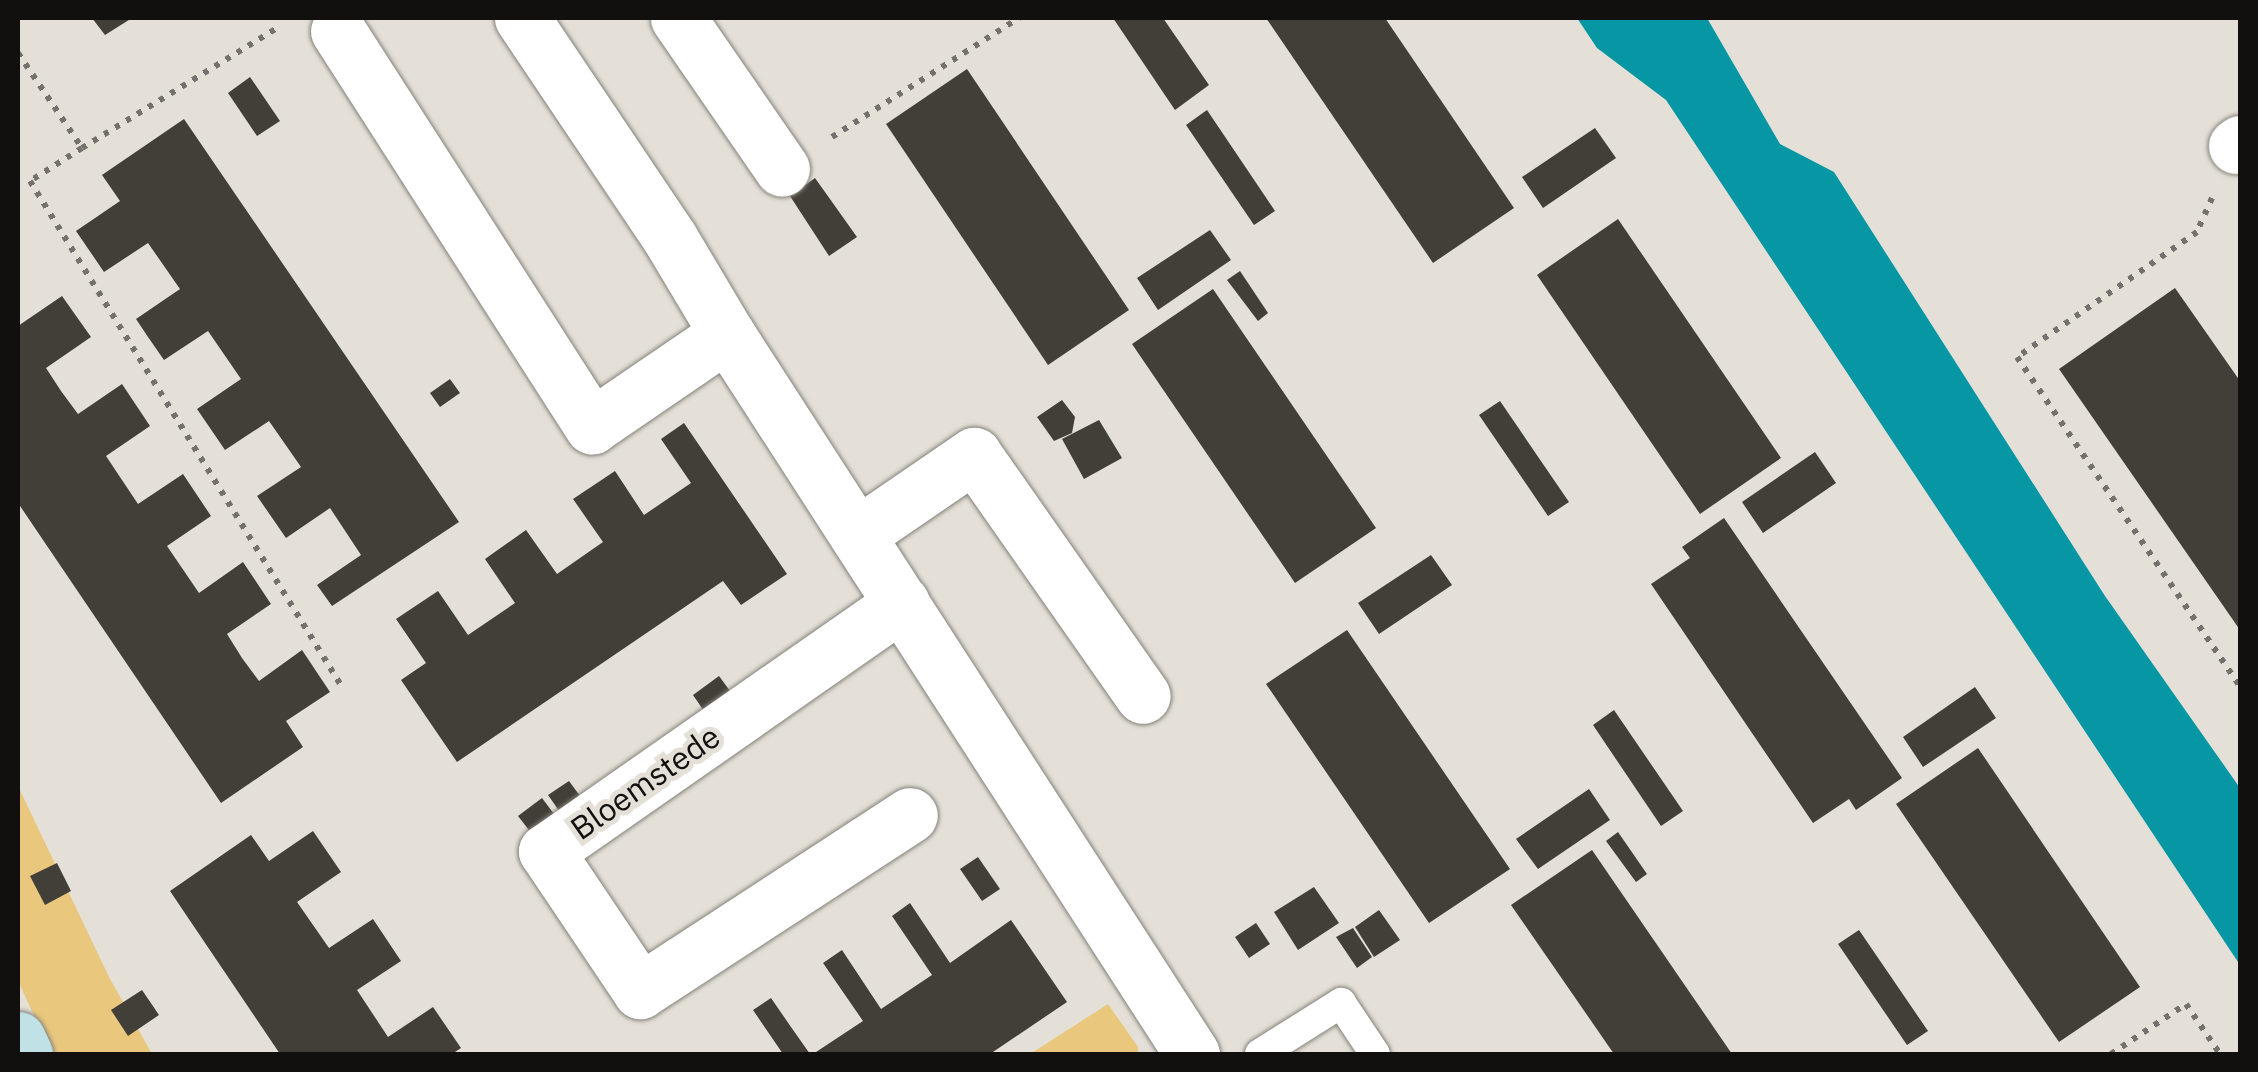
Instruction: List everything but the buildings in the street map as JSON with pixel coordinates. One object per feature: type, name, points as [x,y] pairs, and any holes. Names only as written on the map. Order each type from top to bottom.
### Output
[{"type":"main road","points":[[18,1039],[26,1054]]},
{"type":"street","points":[[522,18],[671,240],[727,334],[1192,1054]]},
{"type":"street","points":[[678,18],[782,169]]},
{"type":"street","points":[[316,24],[592,426],[727,334]]},
{"type":"street","points":[[857,535],[974,455],[1144,696]]},
{"type":"street","name":"Bloemstede","points":[[902,603],[546,851],[640,991],[910,814]]},
{"type":"lane","points":[[1260,1054],[1341,1003],[1375,1054]]},
{"type":"path","points":[[782,169],[1019,18]]},
{"type":"path","points":[[316,24],[82,148],[30,182],[342,687]]},
{"type":"path","points":[[18,53],[82,148]]},
{"type":"path","points":[[2238,145],[2197,232],[2017,357],[2240,686]]},
{"type":"path","points":[[2111,1054],[2186,1004],[2220,1054]]},
{"type":"shaded area","points":[[18,786],[109,977],[152,1054],[52,1054],[18,981]]},
{"type":"shaded area","points":[[1108,1004],[1138,1047],[1138,1054],[1030,1054]]},
{"type":"water","points":[[1577,18],[1707,18],[1780,144],[1834,172],[2105,596],[2240,788],[2240,965],[1666,100],[1597,48]]}]
